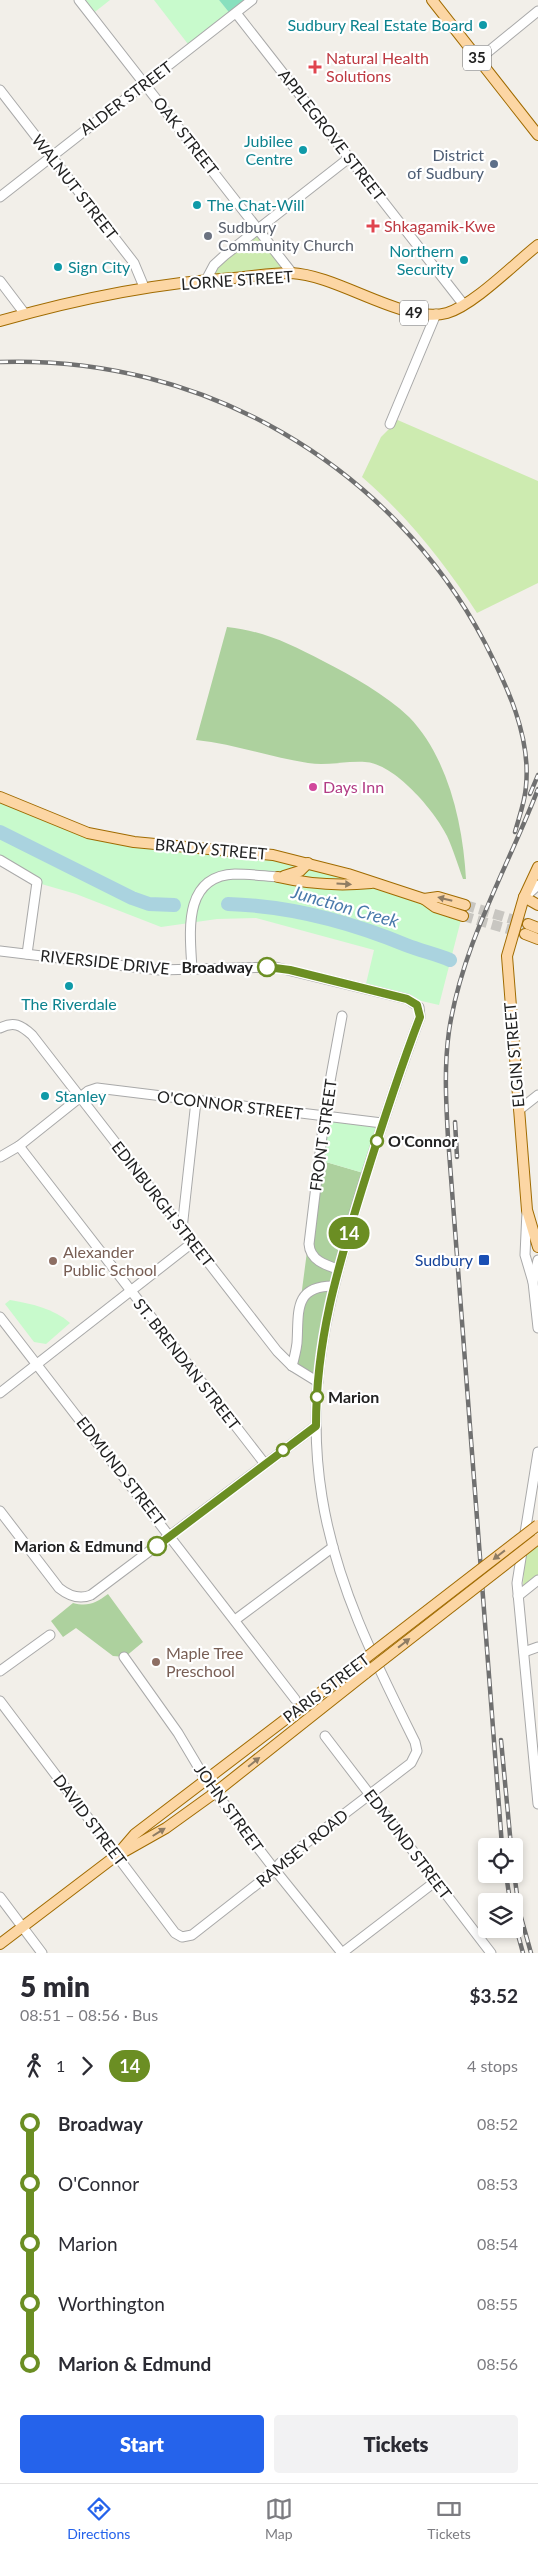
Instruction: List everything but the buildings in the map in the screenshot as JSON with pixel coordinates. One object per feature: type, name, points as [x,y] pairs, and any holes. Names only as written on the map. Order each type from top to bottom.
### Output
[{"type":"main road","name":"35","points":[[432,0],[538,135]]},
{"type":"main road","name":"LORNE STREET","points":[[0,321],[144,287],[292,273],[324,280],[412,312],[436,314],[448,312],[464,305],[538,245]]},
{"type":"main road","name":"BRADY STREET","points":[[0,797],[72,828],[116,839],[171,846],[250,851],[308,863],[375,882],[424,899],[435,907],[462,916]]},
{"type":"main road","points":[[278,877],[300,871],[308,863]]},
{"type":"main road","name":"ELGIN STREET","points":[[538,867],[524,897],[507,956],[527,1210],[538,1247]]},
{"type":"main road","points":[[278,877],[353,885],[375,882]]},
{"type":"main road","name":"BRADY STREET","points":[[424,899],[438,897],[466,905]]},
{"type":"main road","points":[[524,897],[538,905]]},
{"type":"main road","points":[[538,928],[526,929],[538,939]]},
{"type":"main road","name":"PARIS STREET","points":[[117,1855],[135,1834],[538,1525]]},
{"type":"main road","name":"PARIS STREET","points":[[0,1944],[117,1855],[166,1828],[216,1792],[366,1672],[538,1539]]},
{"type":"street","name":"OAK STREET","points":[[79,0],[292,273]]},
{"type":"street","name":"ALDER STREET","points":[[0,197],[252,0]]},
{"type":"street","points":[[478,60],[538,11]]},
{"type":"street","name":"APPLEGROVE STREET","points":[[236,13],[464,305]]},
{"type":"street","name":"WALNUT STREET","points":[[0,90],[134,263],[144,287]]},
{"type":"street","points":[[206,280],[218,261],[349,158]]},
{"type":"street","points":[[0,280],[25,314]]},
{"type":"street","points":[[390,424],[436,314]]},
{"type":"street","points":[[0,860],[38,882],[27,954]]},
{"type":"street","points":[[192,969],[190,920],[195,901],[202,890],[217,878],[226,875],[278,877]]},
{"type":"street","points":[[524,897],[538,885]]},
{"type":"street","name":"RIVERSIDE DRIVE","points":[[0,951],[159,970],[275,967],[407,999],[415,1003],[419,1008],[420,1017],[382,1123]]},
{"type":"street","name":"FRONT STREET","points":[[338,1269],[315,1258],[310,1251],[324,1116],[342,1016]]},
{"type":"street","name":"EDINBURGH STREET","points":[[0,1028],[12,1024],[20,1025],[32,1035],[192,1243],[292,1366],[318,1382]]},
{"type":"street","name":"O'CONNOR STREET","points":[[0,1157],[19,1146],[88,1091],[97,1088],[382,1123]]},
{"type":"street","points":[[519,1110],[538,1095]]},
{"type":"street","points":[[182,1230],[196,1100]]},
{"type":"street","points":[[235,1620],[333,1547],[322,1498],[316,1426],[321,1341],[333,1286],[382,1123]]},
{"type":"street","name":"ST. BRENDAN STREET","points":[[19,1146],[265,1464]]},
{"type":"street","points":[[527,1210],[525,1255],[533,1282],[538,1328]]},
{"type":"street","points":[[0,1393],[192,1243]]},
{"type":"street","points":[[533,1282],[538,1260]]},
{"type":"street","points":[[292,1366],[297,1344],[299,1305],[302,1297],[316,1288],[333,1286]]},
{"type":"street","name":"EDMUND STREET","points":[[0,1317],[296,1699]]},
{"type":"street","points":[[0,1511],[59,1588],[76,1597],[84,1598],[91,1595],[171,1536],[316,1426]]},
{"type":"street","points":[[537,1801],[518,1596],[518,1572],[538,1452]]},
{"type":"street","name":"RAMSEY ROAD","points":[[182,1937],[192,1935],[275,1870],[280,1863],[411,1763],[417,1751],[415,1742],[365,1639],[333,1547]]},
{"type":"street","points":[[518,1596],[538,1580]]},
{"type":"street","points":[[0,1671],[50,1635]]},
{"type":"street","points":[[524,1652],[538,1647]]},
{"type":"street","name":"JOHN STREET","points":[[124,1657],[178,1733],[206,1780],[342,1953]]},
{"type":"street","name":"DAVID STREET","points":[[0,1701],[175,1933],[182,1937]]},
{"type":"street","name":"EDMUND STREET","points":[[325,1736],[491,1953]]},
{"type":"street","points":[[342,1953],[436,1881]]},
{"type":"street","points":[[0,1897],[42,1953]]},
{"type":"green space","points":[[79,0],[110,0],[91,15]]},
{"type":"green space","points":[[154,0],[219,0],[232,16],[191,48]]},
{"type":"green space","points":[[219,0],[251,0],[232,16]]},
{"type":"green space","points":[[259,229],[292,273],[207,280],[214,266]]},
{"type":"green space","points":[[393,418],[538,481],[538,583],[477,613],[452,576],[410,524],[362,477],[381,437],[389,429]]},
{"type":"green space","points":[[227,627],[265,635],[311,655],[368,686],[409,717],[423,733],[434,751],[451,792],[461,836],[466,879],[463,879],[447,836],[433,814],[401,779],[388,770],[376,764],[365,762],[308,763],[224,744],[196,740]]},
{"type":"green space","points":[[0,796],[88,832],[272,854],[462,916],[439,1005],[365,988],[374,950],[256,918],[217,919],[161,927],[76,894],[38,883],[0,861]]},
{"type":"green space","points":[[324,1116],[383,1122],[367,1174],[319,1160]]},
{"type":"green space","points":[[319,1160],[367,1174],[339,1268],[318,1381],[292,1366]]},
{"type":"green space","points":[[10,1300],[49,1310],[70,1323],[46,1344],[34,1342],[5,1304]]},
{"type":"green space","points":[[538,1545],[538,1583],[522,1598],[525,1555]]},
{"type":"green space","points":[[108,1594],[143,1642],[125,1657],[113,1656],[76,1628],[63,1637],[51,1621],[73,1603],[83,1605],[92,1603]]},
{"type":"waterway","name":"Junction Creek","points":[[0,832],[132,898],[149,904],[174,905]]},
{"type":"waterway","name":"Junction Creek","points":[[228,904],[274,908],[319,916],[384,936],[450,960]]},
{"type":"tunnel","points":[[465,905],[528,924]]},
{"type":"tunnel","points":[[463,916],[525,934]]},
{"type":"railway","points":[[0,362],[75,365],[147,378],[217,401],[283,433],[343,474],[398,523],[445,579],[485,643],[516,712],[525,749],[527,767],[524,798],[515,832]]},
{"type":"railway","points":[[530,794],[538,775]]},
{"type":"railway","points":[[501,1838],[448,1138],[446,1071],[449,1031],[455,999],[464,968],[487,908],[538,789]]},
{"type":"railway","points":[[455,1122],[457,1157]]},
{"type":"railway","points":[[501,1740],[510,1838]]},
{"type":"railway","points":[[507,1883],[509,1893]]},
{"type":"railway","points":[[515,1883],[519,1910],[531,1953]]},
{"type":"railway","points":[[519,1938],[523,1953]]},
{"type":"bus line","name":"14","points":[[157,1546],[316,1426],[321,1341],[336,1274],[383,1121],[420,1017],[417,1005],[407,999],[290,970],[267,967]]},
{"type":"place","name":"Sudbury Real Estate Board","points":[[483,25]]},
{"type":"place","name":"Natural Health Solutions","points":[[315,67]]},
{"type":"place","name":"Jubilee Centre","points":[[303,150]]},
{"type":"place","name":"District of Sudbury","points":[[494,164]]},
{"type":"place","name":"The Chat-Will","points":[[197,205]]},
{"type":"place","name":"Shkagamik-Kwe","points":[[373,226]]},
{"type":"place","name":"Sudbury Community Church","points":[[208,236]]},
{"type":"place","name":"Northern Security","points":[[464,260]]},
{"type":"place","name":"Sign City","points":[[58,267]]},
{"type":"place","name":"Days Inn","points":[[313,787]]},
{"type":"place","name":"Broadway","points":[[267,967]]},
{"type":"place","name":"The Riverdale","points":[[69,986]]},
{"type":"place","name":"Stanley","points":[[45,1096]]},
{"type":"place","name":"O'Connor","points":[[377,1141]]},
{"type":"place","name":"Sudbury","points":[[484,1260]]},
{"type":"place","name":"Alexander Public School","points":[[53,1261]]},
{"type":"place","name":"Marion","points":[[317,1397]]},
{"type":"place","name":"Marion & Edmund","points":[[157,1546]]},
{"type":"place","name":"Maple Tree Preschool","points":[[156,1662]]}]
